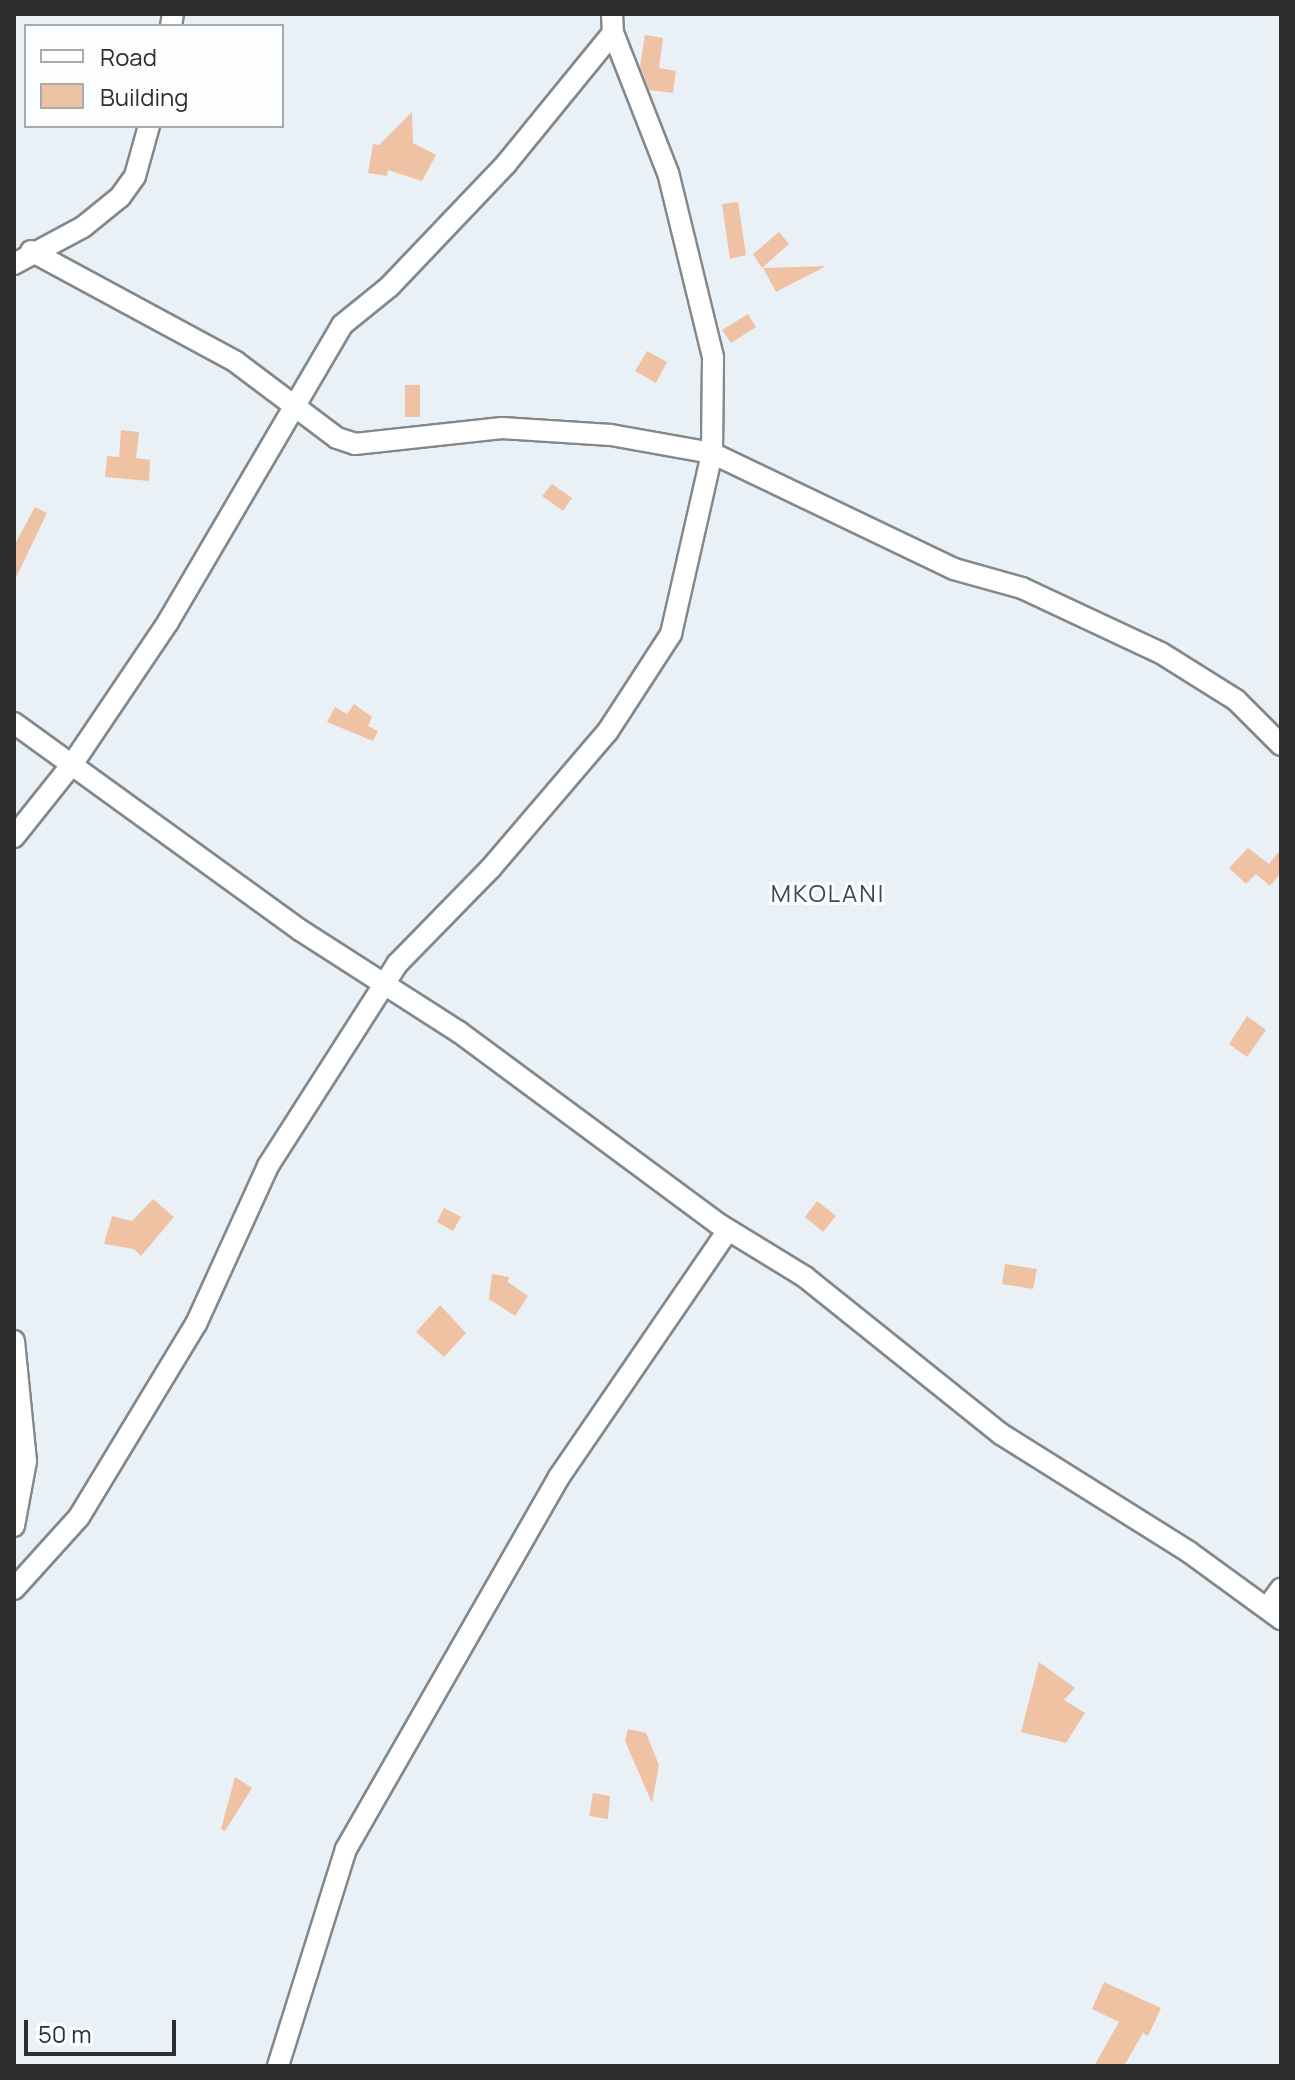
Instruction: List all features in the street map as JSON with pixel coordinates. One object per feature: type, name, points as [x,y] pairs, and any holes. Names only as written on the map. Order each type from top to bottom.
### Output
[{"type":"street","points":[[14,837],[73,763],[168,622],[342,325],[389,287],[506,164],[612,23]]},
{"type":"street","points":[[14,1589],[79,1517],[196,1324],[268,1166],[397,964],[491,868],[608,731],[651,672],[671,634],[712,453],[716,409],[706,321],[668,173],[612,23]]},
{"type":"street","points":[[14,264],[31,251],[83,227],[120,197],[135,176],[148,128]]},
{"type":"street","points":[[31,251],[236,362],[295,403],[337,438],[355,444],[502,428],[611,435],[712,453],[954,569],[1022,588],[1161,653],[1236,700],[1281,745]]},
{"type":"street","points":[[14,723],[73,763],[202,861],[459,1032],[728,1230],[805,1277],[1001,1434],[1189,1552],[1274,1613],[1281,1589]]},
{"type":"street","points":[[278,2066],[346,1849],[559,1477],[728,1230]]},
{"type":"street","points":[[14,1341],[26,1461],[14,1526]]},
{"type":"building","points":[[645,35],[663,38],[659,68],[676,71],[673,93],[649,90],[640,66]]},
{"type":"building","points":[[412,112],[413,143],[436,155],[422,181],[388,170],[387,176],[368,173],[373,144],[379,145]]},
{"type":"building","points":[[738,202],[746,255],[730,259],[722,204]]},
{"type":"building","points":[[779,232],[789,244],[762,268],[753,254]]},
{"type":"building","points":[[826,266],[776,292],[763,268]]},
{"type":"building","points":[[748,314],[756,327],[731,343],[722,330]]},
{"type":"building","points":[[647,351],[667,362],[656,383],[635,371]]},
{"type":"building","points":[[405,385],[420,385],[420,417],[405,417]]},
{"type":"building","points":[[121,430],[139,432],[136,458],[150,460],[149,481],[105,477],[107,456],[119,457]]},
{"type":"building","points":[[552,484],[572,498],[563,511],[542,496]]},
{"type":"building","points":[[35,507],[47,513],[14,582],[14,546]]},
{"type":"building","points":[[354,704],[372,717],[368,726],[378,731],[373,741],[327,722],[335,707],[347,714]]},
{"type":"building","points":[[1248,848],[1269,864],[1281,849],[1281,873],[1270,886],[1256,874],[1246,884],[1229,868]]},
{"type":"building","points":[[1247,1016],[1266,1030],[1247,1057],[1229,1044]]},
{"type":"building","points":[[153,1199],[174,1217],[141,1256],[134,1249],[104,1244],[112,1216],[132,1221]]},
{"type":"building","points":[[817,1201],[836,1216],[823,1232],[805,1217]]},
{"type":"building","points":[[444,1208],[461,1217],[453,1231],[437,1222]]},
{"type":"building","points":[[1005,1264],[1037,1269],[1033,1289],[1002,1284]]},
{"type":"building","points":[[492,1274],[509,1277],[508,1282],[528,1296],[515,1316],[489,1299]]},
{"type":"building","points":[[440,1305],[466,1333],[444,1357],[416,1332]]},
{"type":"building","points":[[1039,1662],[1075,1688],[1064,1700],[1085,1713],[1066,1743],[1021,1732]]},
{"type":"building","points":[[628,1729],[646,1733],[659,1765],[652,1803],[625,1741]]},
{"type":"building","points":[[235,1777],[252,1788],[225,1831],[221,1829]]},
{"type":"building","points":[[593,1793],[610,1796],[608,1819],[589,1816]]},
{"type":"building","points":[[1104,1982],[1161,2008],[1148,2036],[1143,2033],[1124,2066],[1094,2066],[1119,2022],[1092,2009]]},
{"type":"district","name":"MKOLANI","points":[[828,893]]}]
